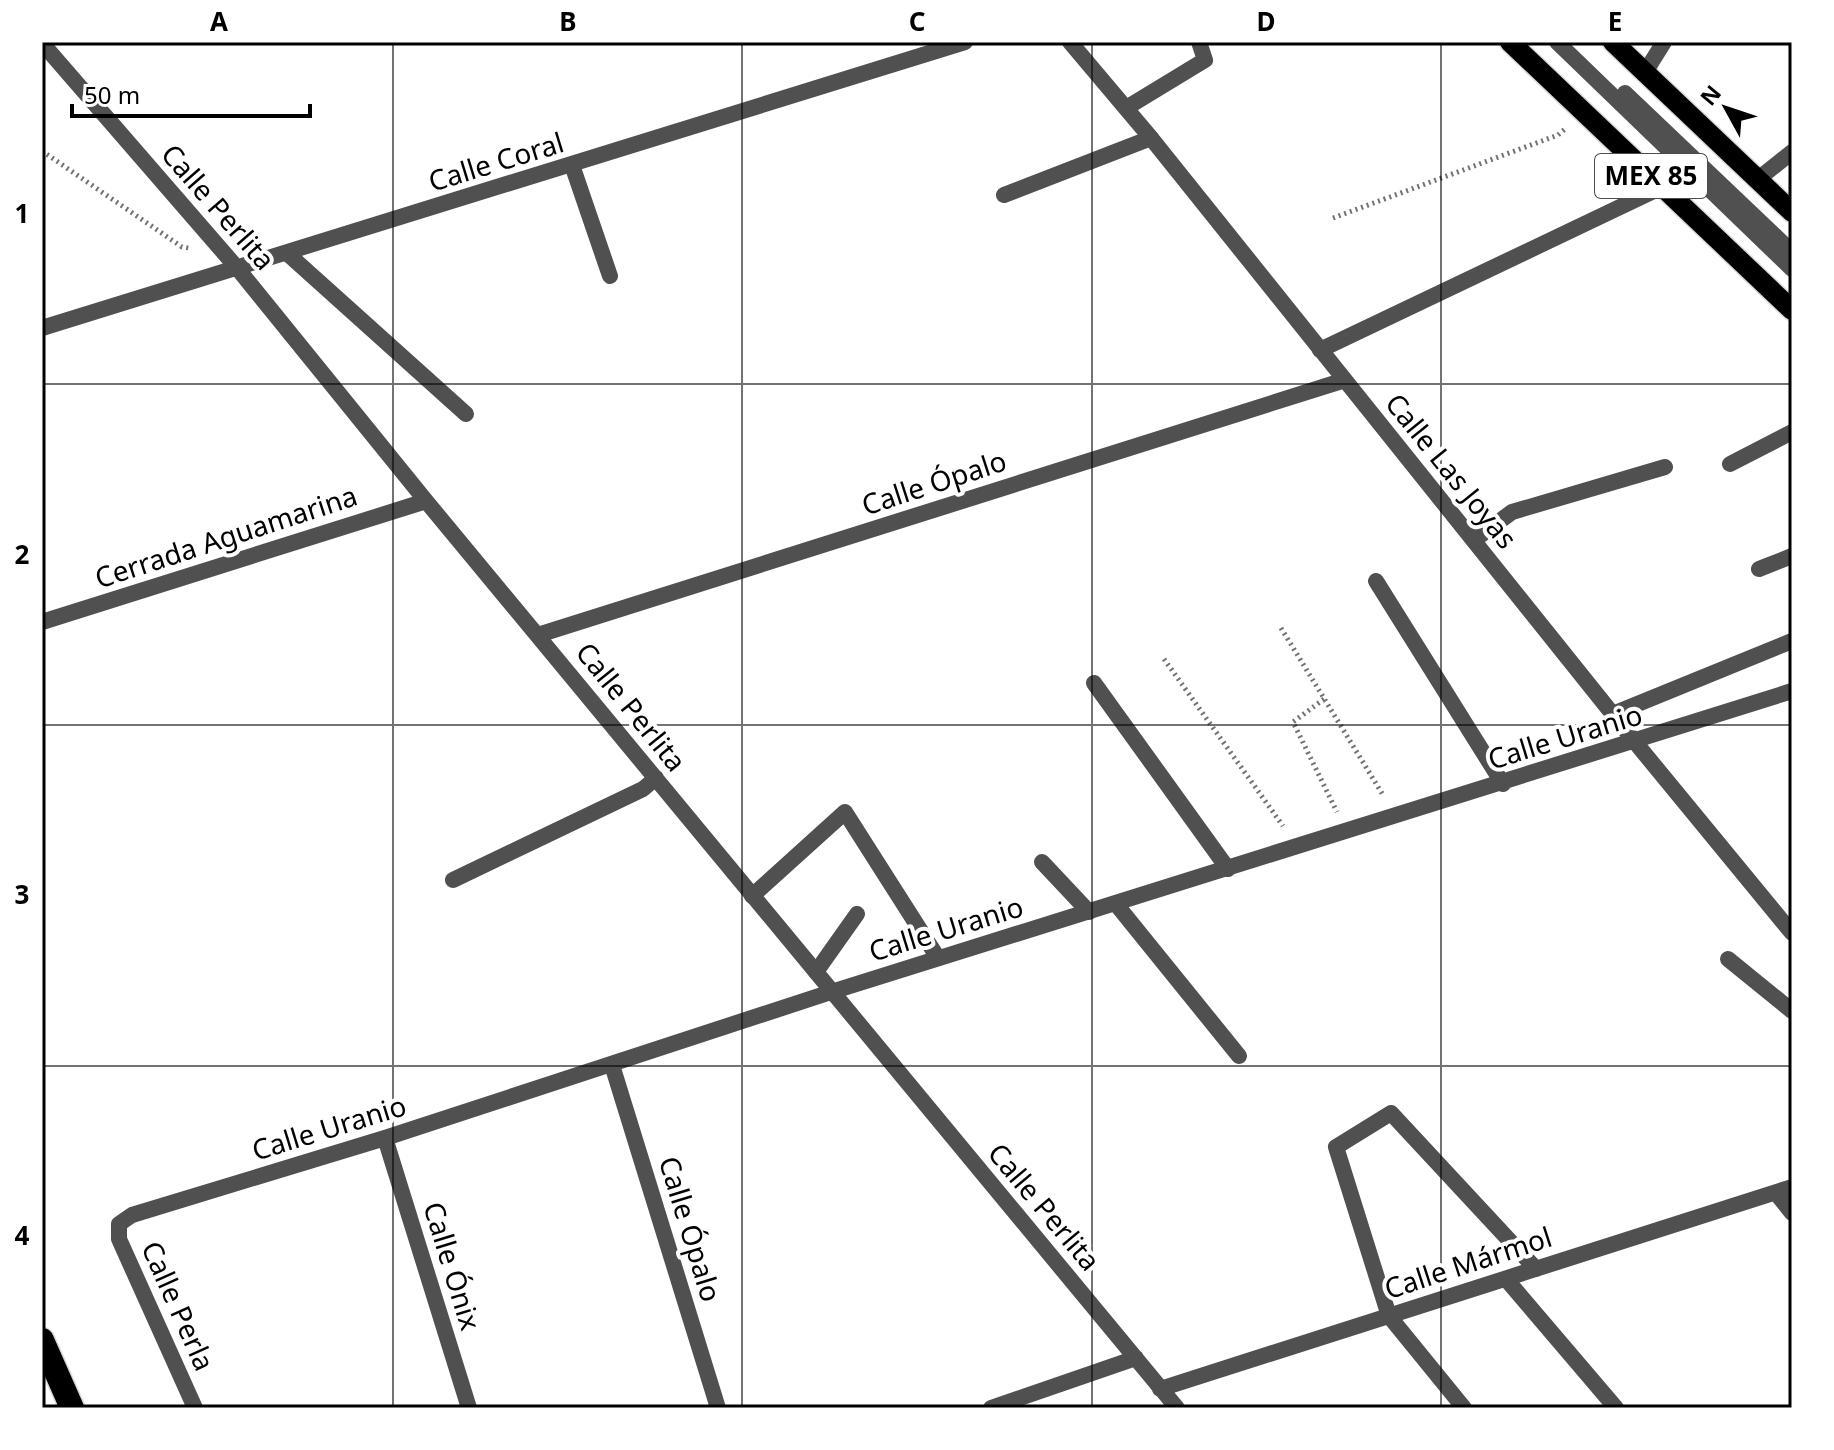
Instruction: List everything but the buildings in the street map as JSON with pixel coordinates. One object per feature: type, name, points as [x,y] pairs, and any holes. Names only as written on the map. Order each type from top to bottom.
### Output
[{"type":"highway","points":[[42,1340],[72,1408]]},
{"type":"main road","name":"MEX 85","points":[[1510,42],[1792,310]]},
{"type":"main road","name":"MEX 85","points":[[1613,42],[1792,212]]},
{"type":"street","name":"Calle Coral","points":[[42,328],[965,42]]},
{"type":"street","name":"Calle Las Joyas","points":[[1070,42],[1151,138],[1792,933]]},
{"type":"street","points":[[1126,108],[1205,60],[1199,42]]},
{"type":"street","points":[[1557,42],[1792,269]]},
{"type":"street","points":[[1572,42],[1792,252]]},
{"type":"street","points":[[1644,74],[1664,42]]},
{"type":"street","name":"Calle Perlita","points":[[42,43],[238,269],[426,501],[1177,1408]]},
{"type":"street","points":[[1004,195],[1151,138]]},
{"type":"street","points":[[1757,180],[1792,152]]},
{"type":"street","points":[[572,165],[610,276]]},
{"type":"street","points":[[1320,350],[1662,187]]},
{"type":"street","points":[[288,254],[466,414]]},
{"type":"street","name":"Calle Ópalo","points":[[538,635],[1345,380]]},
{"type":"street","points":[[1730,464],[1792,432]]},
{"type":"street","points":[[1474,540],[1512,512],[1665,467]]},
{"type":"street","name":"Cerrada Aguamarina","points":[[42,622],[426,501]]},
{"type":"street","points":[[1759,569],[1792,556]]},
{"type":"street","points":[[1376,581],[1503,784]]},
{"type":"street","points":[[1613,714],[1792,641]]},
{"type":"street","points":[[1094,683],[1228,869]]},
{"type":"street","name":"Calle Uranio","points":[[119,1224],[132,1215],[385,1138],[831,992],[1792,691]]},
{"type":"street","points":[[453,880],[643,789],[656,778]]},
{"type":"street","points":[[752,896],[845,812],[938,958]]},
{"type":"street","points":[[1042,862],[1089,912]]},
{"type":"street","points":[[1116,904],[1239,1056]]},
{"type":"street","points":[[816,972],[857,914]]},
{"type":"street","points":[[1728,959],[1792,1011]]},
{"type":"street","name":"Calle Ópalo","points":[[612,1065],[718,1408]]},
{"type":"street","points":[[1464,1408],[1389,1316],[1336,1147],[1391,1113],[1536,1269]]},
{"type":"street","name":"Calle Ónix","points":[[385,1138],[469,1408]]},
{"type":"street","points":[[1784,1190],[1792,1213]]},
{"type":"street","name":"Calle Mármol","points":[[1160,1389],[1784,1190]]},
{"type":"street","name":"Calle Perla","points":[[119,1224],[119,1239],[195,1408]]},
{"type":"street","points":[[1506,1279],[1616,1408]]},
{"type":"street","points":[[991,1408],[1136,1358]]},
{"type":"path","points":[[1333,218],[1558,135],[1584,112]]},
{"type":"path","points":[[42,151],[182,247],[222,250]]},
{"type":"path","points":[[1281,628],[1384,796],[1393,818]]},
{"type":"path","points":[[1164,659],[1281,824],[1294,848]]},
{"type":"path","points":[[1324,699],[1293,722],[1346,832]]}]
